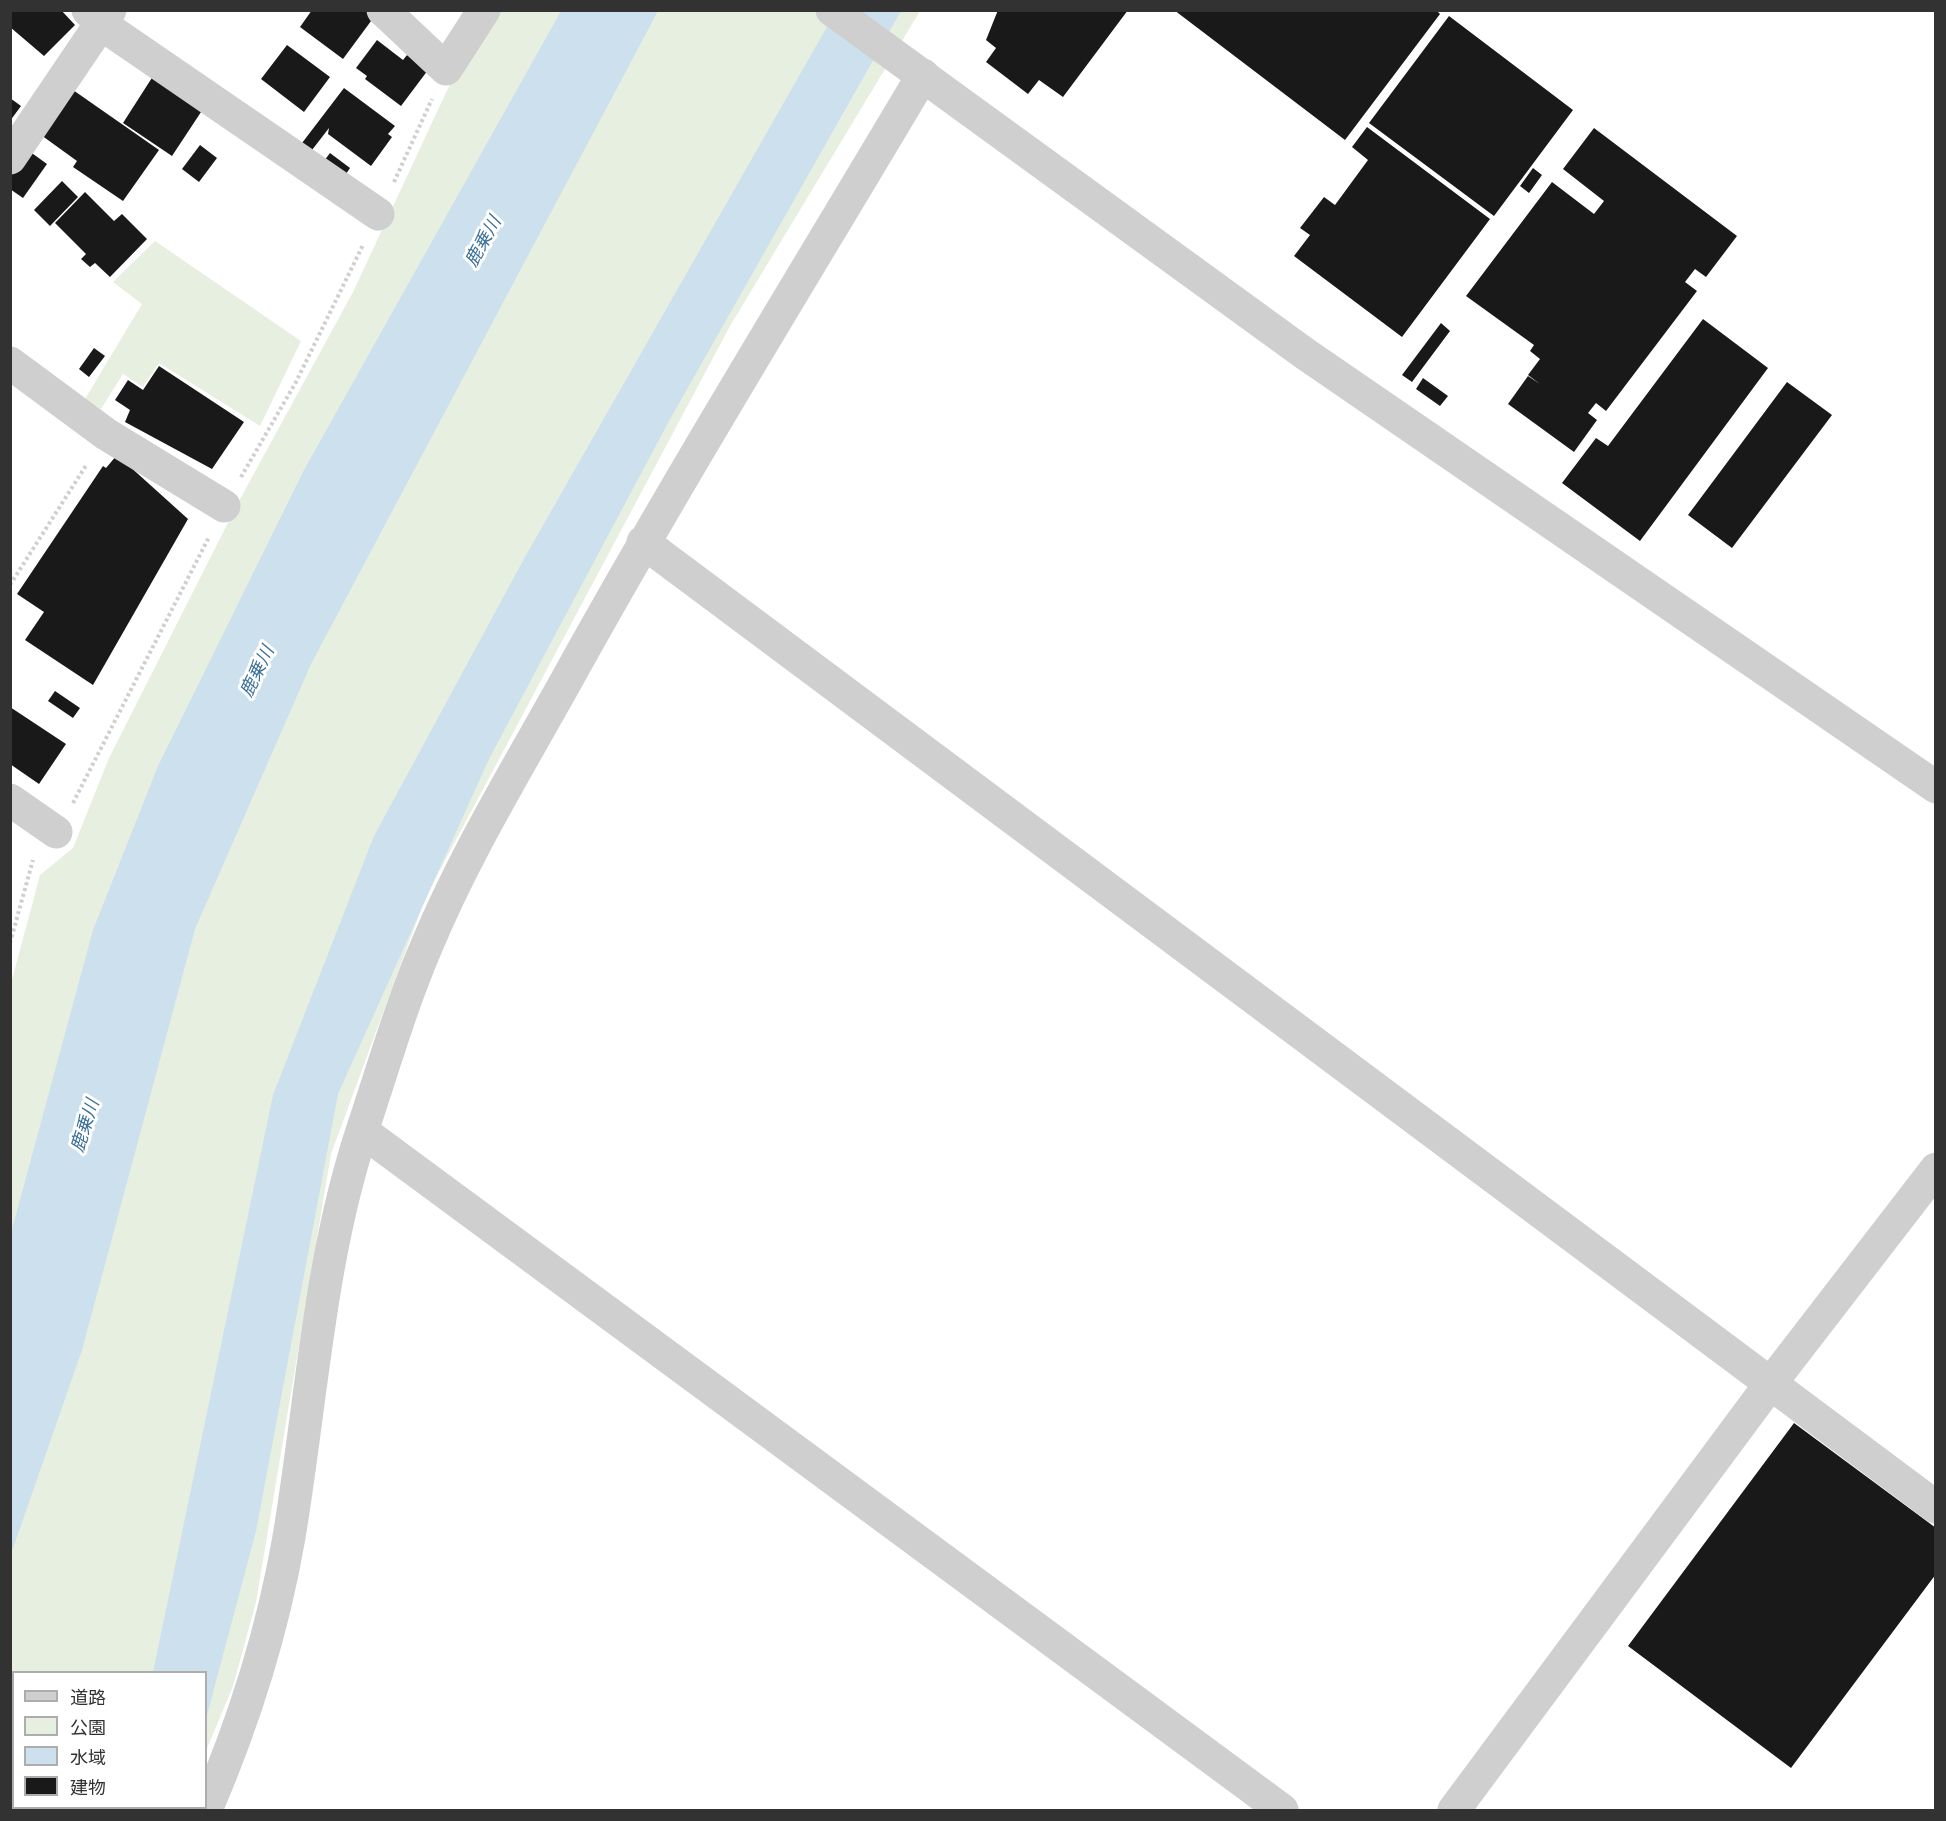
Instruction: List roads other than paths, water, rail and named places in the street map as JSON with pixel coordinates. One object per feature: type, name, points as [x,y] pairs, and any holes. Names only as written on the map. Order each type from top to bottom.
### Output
[{"type":"street","points":[[383,10],[446,69],[484,10]]},
{"type":"street","points":[[832,10],[1304,353],[1935,787]]},
{"type":"street","points":[[10,158],[100,15],[378,214]]},
{"type":"street","points":[[210,1809],[249,1697],[273,1612],[288,1539],[338,1209],[362,1131],[425,949],[452,888],[643,542],[912,67]]},
{"type":"street","points":[[10,363],[106,434],[224,506]]},
{"type":"street","points":[[643,542],[1935,1507]]},
{"type":"street","points":[[10,800],[56,832]]},
{"type":"street","points":[[362,1131],[1282,1810]]},
{"type":"street","points":[[1454,1810],[1771,1383],[1935,1169]]},
{"type":"water","name":"鹿乗川","points":[[561,11],[658,11],[311,664],[195,929],[82,1350],[11,1554],[11,1233],[93,930],[158,766],[304,470]]},
{"type":"water","points":[[836,11],[901,11],[669,421],[489,759],[338,1094],[256,1531],[207,1715],[207,1671],[153,1671],[273,1095],[374,836],[525,557]]},
{"type":"water","points":[[102,1809],[168,1809],[168,1810]]}]
